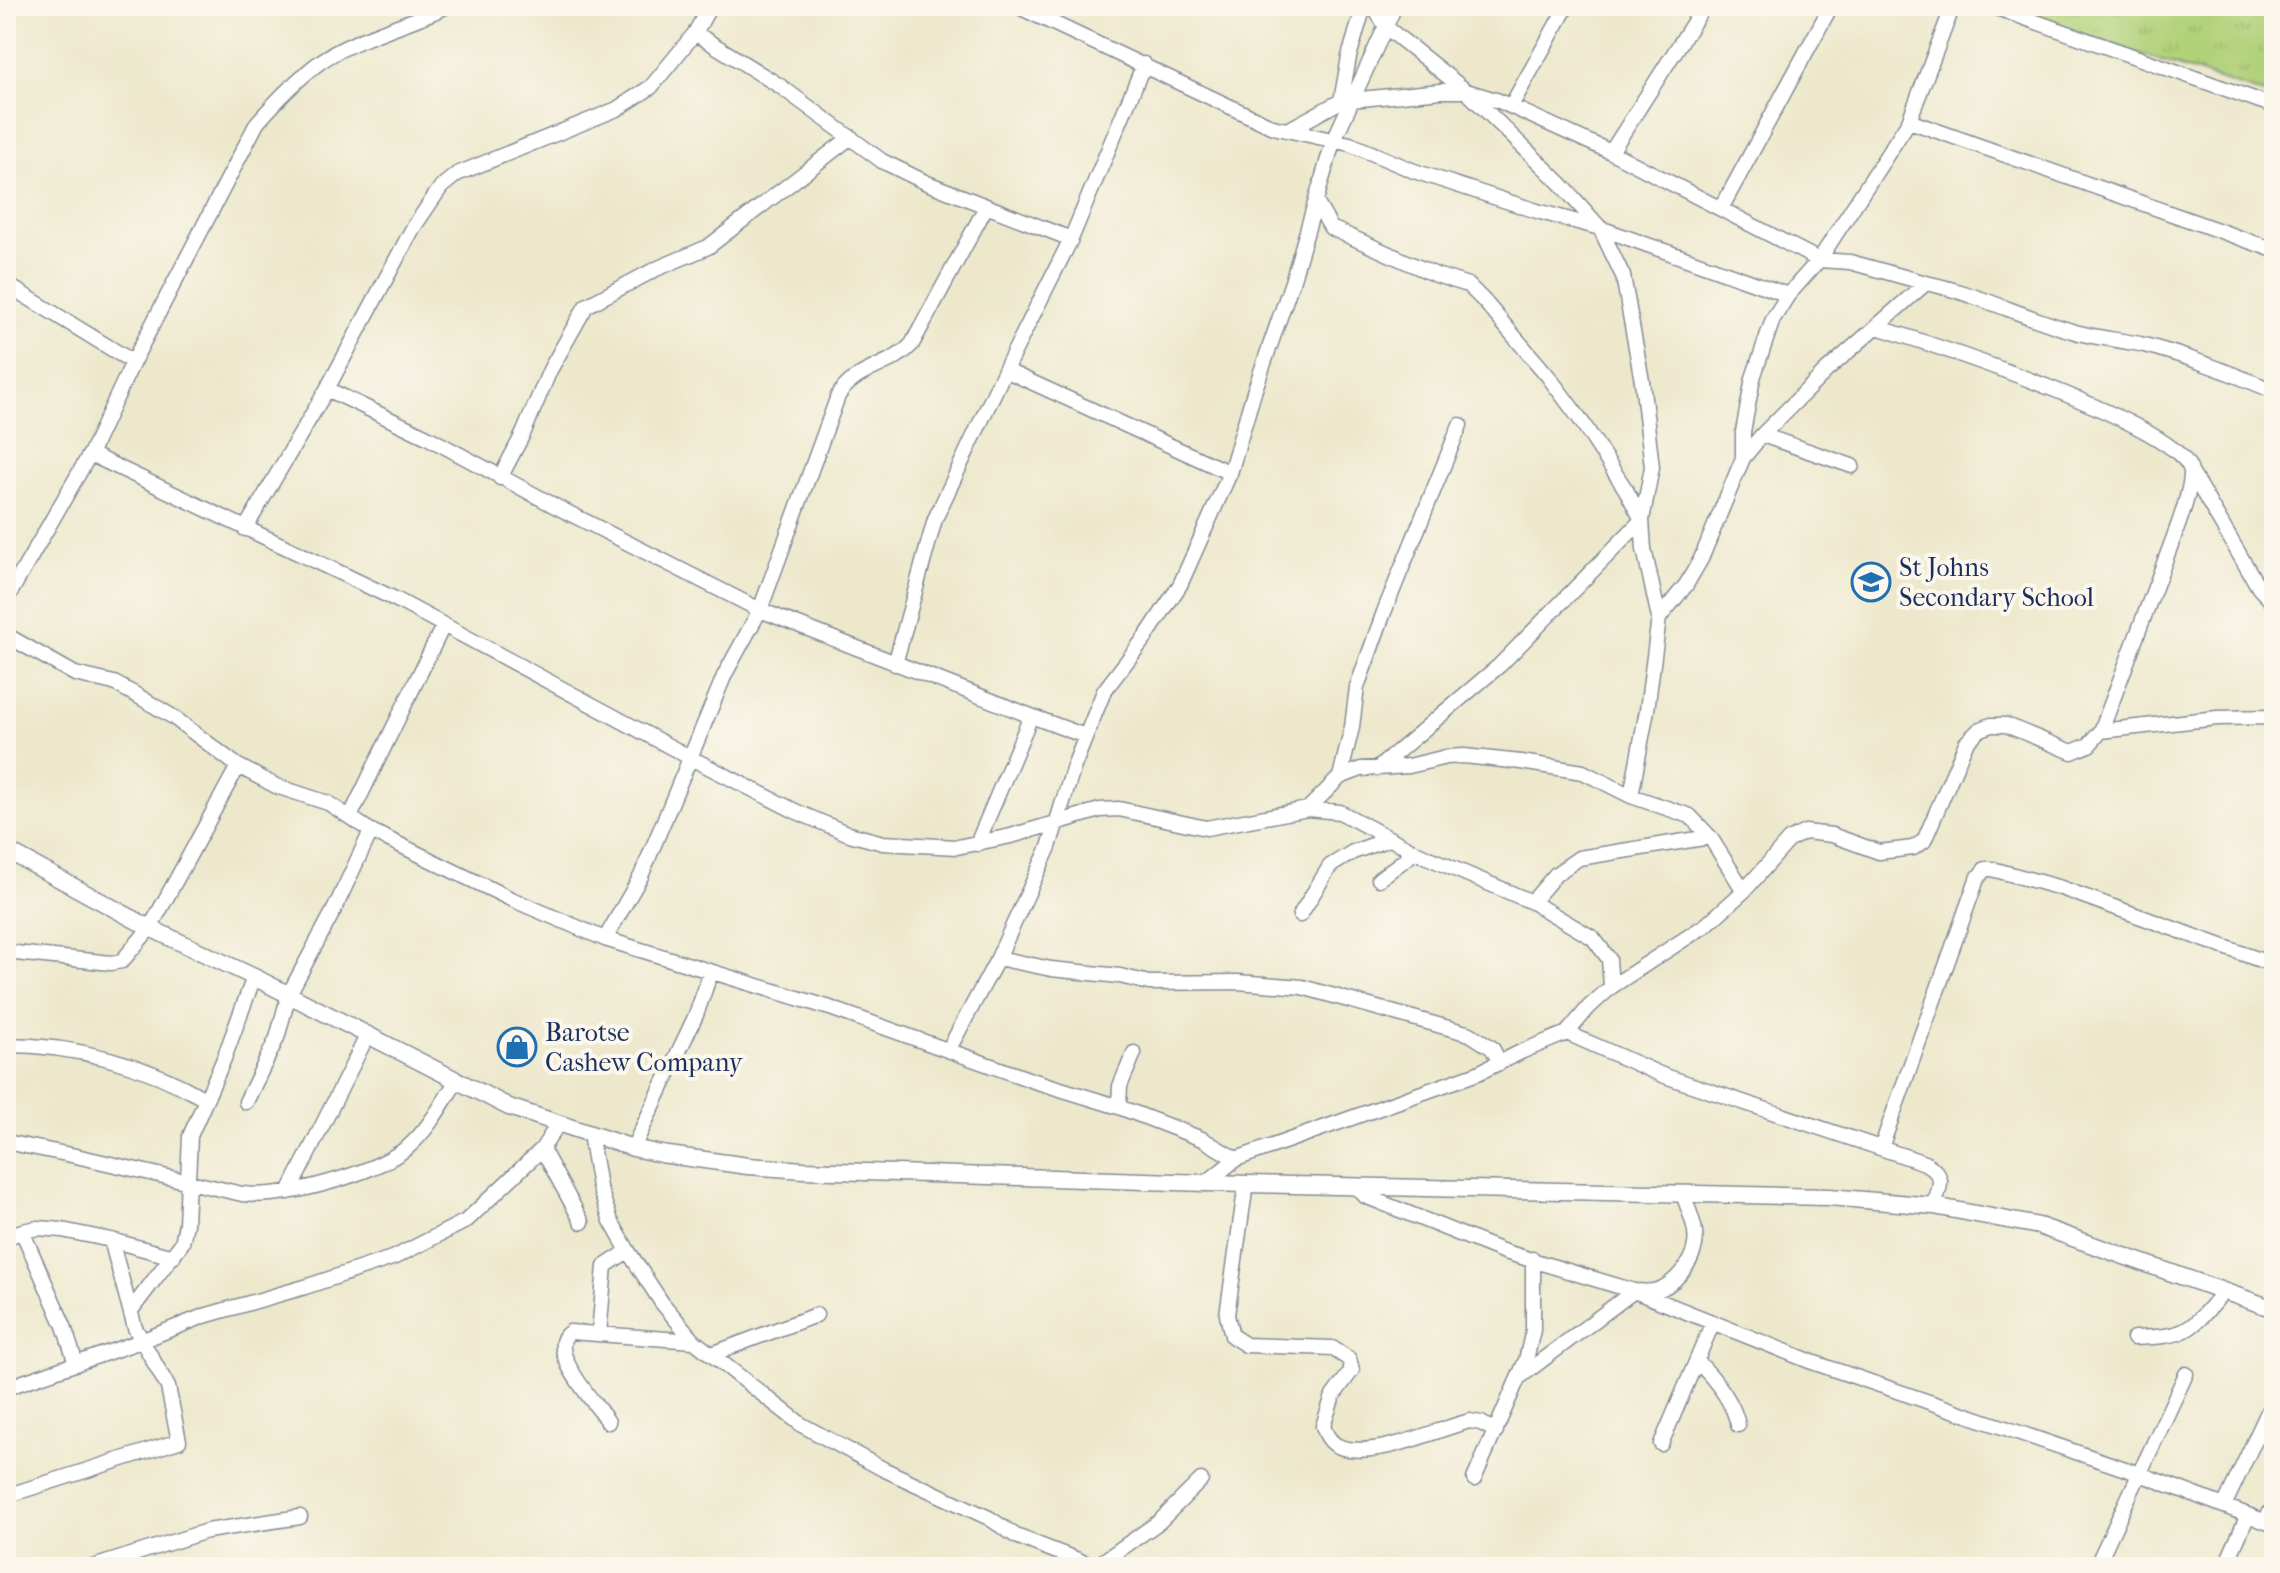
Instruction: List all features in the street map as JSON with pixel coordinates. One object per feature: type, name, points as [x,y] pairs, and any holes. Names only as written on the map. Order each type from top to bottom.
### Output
[{"type":"main road","points":[[6,850],[150,928],[289,994],[456,1082],[509,1107],[633,1148],[790,1169],[1206,1183],[1829,1197],[1934,1206],[2039,1226],[2274,1309]]},
{"type":"street","points":[[8,592],[90,454],[133,362],[257,123],[321,61],[447,6]]},
{"type":"street","points":[[245,529],[327,389],[413,228],[441,187],[457,174],[617,109],[651,87],[695,33],[710,6]]},
{"type":"street","points":[[1017,6],[1273,127],[1350,144],[1414,171],[1600,228],[1788,295]]},
{"type":"street","points":[[1348,99],[1349,57],[1364,6]]},
{"type":"street","points":[[1373,6],[1387,28],[1466,91],[1560,183],[1600,228],[1623,276],[1642,381],[1652,467],[1642,520],[1644,549],[1659,618],[1647,710],[1631,796]]},
{"type":"street","points":[[949,1049],[998,958],[1049,847],[1085,736],[1104,691],[1180,585],[1230,473],[1348,99],[1387,28],[1395,6]]},
{"type":"street","points":[[1511,106],[1567,6]]},
{"type":"street","points":[[1611,152],[1704,6]]},
{"type":"street","points":[[1722,207],[1831,6]]},
{"type":"street","points":[[1743,458],[1743,432],[1753,378],[1773,319],[1788,295],[1819,260],[1909,121],[1953,6]]},
{"type":"street","points":[[1991,6],[2274,106]]},
{"type":"street","points":[[695,33],[780,86],[882,161],[927,183],[1071,239]]},
{"type":"street","points":[[895,664],[935,519],[1071,239],[1144,64]]},
{"type":"street","points":[[1288,130],[1348,99],[1466,91],[1511,106],[1611,152],[1819,260],[1850,262],[1965,291],[2027,317],[2205,363],[2274,391]]},
{"type":"street","points":[[1909,121],[2274,250]]},
{"type":"street","points":[[500,478],[550,370],[586,306],[656,269],[708,247],[851,137]]},
{"type":"street","points":[[1316,202],[1331,228],[1436,275],[1468,285],[1548,376],[1580,419],[1642,520]]},
{"type":"street","points":[[605,939],[641,876],[725,674],[760,610],[838,396],[852,380],[879,363],[896,357],[912,344],[986,207]]},
{"type":"street","points":[[1659,618],[1686,585],[1701,559],[1743,458],[1826,371],[1926,283]]},
{"type":"street","points":[[6,284],[133,362]]},
{"type":"street","points":[[1877,327],[1964,355],[2070,397],[2155,436],[2183,455],[2259,588],[2274,604]]},
{"type":"street","points":[[1005,370],[1230,473]]},
{"type":"street","points":[[327,389],[427,437],[500,478],[760,610],[1085,736]]},
{"type":"street","points":[[1340,777],[1352,727],[1357,687],[1460,425]]},
{"type":"street","points":[[1762,435],[1852,466]]},
{"type":"street","points":[[90,454],[397,600],[691,758],[795,811],[849,834],[883,843],[957,847],[1100,810],[1119,809],[1206,828],[1308,809],[1340,812],[1415,852],[1532,902],[1593,938],[1609,959],[1611,987]]},
{"type":"street","points":[[1206,1183],[1236,1159],[1478,1073],[1567,1033],[1611,987],[1706,925],[1744,891],[1789,840],[1805,832],[1832,835],[1879,852],[1913,848],[1924,841],[1966,743],[1979,730],[1991,725],[2006,725],[2072,752],[2089,745],[2101,731],[2179,523],[2191,472]]},
{"type":"street","points":[[1377,769],[1500,665],[1642,520]]},
{"type":"street","points":[[350,817],[443,626]]},
{"type":"street","points":[[6,635],[75,674],[114,683],[138,696],[173,717],[238,766],[276,786],[328,803],[371,831],[511,899],[605,939],[1119,1107],[1202,1139],[1236,1159]]},
{"type":"street","points":[[977,844],[1031,716]]},
{"type":"street","points":[[2101,731],[2217,718],[2274,717]]},
{"type":"street","points":[[1308,809],[1340,777],[1361,769],[1464,756],[1583,772],[1631,796],[1690,816],[1710,837],[1744,891]]},
{"type":"street","points":[[6,952],[118,963],[126,958],[150,928],[238,766]]},
{"type":"street","points":[[246,1102],[277,1038],[289,994],[334,910],[371,831]]},
{"type":"street","points":[[1532,902],[1556,874],[1579,858],[1710,837]]},
{"type":"street","points":[[1300,915],[1330,866],[1353,852],[1389,839]]},
{"type":"street","points":[[1379,879],[1415,852]]},
{"type":"street","points":[[1881,1148],[1977,879],[1985,869],[2061,888],[2274,965]]},
{"type":"street","points":[[998,958],[1149,983],[1237,982],[1302,987],[1470,1034],[1492,1048],[1500,1063]]},
{"type":"street","points":[[633,1148],[696,1015],[711,972]]},
{"type":"street","points":[[132,1309],[182,1243],[186,1224],[190,1136],[223,1061],[254,977]]},
{"type":"street","points":[[1567,1033],[1662,1075],[1925,1163],[1938,1171],[1941,1179],[1934,1206]]},
{"type":"street","points":[[289,1192],[367,1036]]},
{"type":"street","points":[[6,1045],[49,1047],[107,1058],[187,1088],[205,1099]]},
{"type":"street","points":[[1119,1107],[1120,1086],[1134,1053]]},
{"type":"street","points":[[6,1142],[251,1195],[289,1192],[367,1169],[395,1155],[418,1137],[456,1082]]},
{"type":"street","points":[[6,1388],[204,1316],[305,1287],[408,1251],[466,1221],[542,1149],[558,1124]]},
{"type":"street","points":[[590,1134],[599,1187],[611,1221],[662,1303],[694,1341],[802,1425],[883,1469],[989,1518],[1016,1536],[1096,1567],[1153,1527],[1201,1480]]},
{"type":"street","points":[[542,1149],[582,1222]]},
{"type":"street","points":[[1246,1184],[1227,1315],[1229,1329],[1232,1336],[1246,1345],[1332,1348],[1349,1359],[1352,1370],[1333,1396],[1323,1426],[1333,1443],[1343,1448],[1384,1447],[1470,1421],[1496,1431]]},
{"type":"street","points":[[1356,1186],[1365,1196],[1502,1251],[1634,1291],[1883,1387],[2140,1474],[2269,1523],[2274,1505]]},
{"type":"street","points":[[1521,1376],[1634,1291],[1653,1291],[1681,1273],[1695,1246],[1683,1194]]},
{"type":"street","points":[[6,1238],[38,1228],[62,1230],[173,1257]]},
{"type":"street","points":[[22,1231],[64,1326],[76,1364]]},
{"type":"street","points":[[6,1496],[179,1441],[168,1387],[141,1341],[111,1240]]},
{"type":"street","points":[[599,1334],[605,1266],[628,1251]]},
{"type":"street","points":[[1474,1479],[1521,1376],[1533,1330],[1533,1259]]},
{"type":"street","points":[[2134,1338],[2184,1333],[2224,1291]]},
{"type":"street","points":[[712,1354],[816,1315]]},
{"type":"street","points":[[1661,1444],[1713,1322]]},
{"type":"street","points":[[608,1422],[565,1361],[561,1343],[563,1336],[570,1332],[694,1341]]},
{"type":"street","points":[[1697,1361],[1735,1411],[1738,1425]]},
{"type":"street","points":[[2096,1567],[2186,1374]]},
{"type":"street","points":[[2224,1506],[2274,1399]]},
{"type":"street","points":[[2225,1567],[2248,1515]]},
{"type":"street","points":[[93,1567],[207,1531],[300,1517]]},
{"type":"green space","points":[[1991,6],[2274,6],[2274,97]]},
{"type":"place","name":"St Johns Secondary School","points":[[1871,582]]},
{"type":"place","name":"Barotse Cashew Company","points":[[517,1047]]}]
